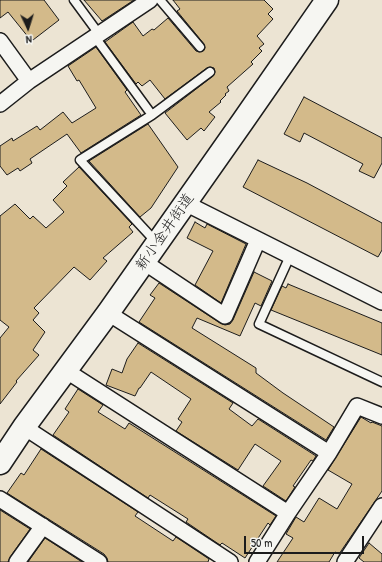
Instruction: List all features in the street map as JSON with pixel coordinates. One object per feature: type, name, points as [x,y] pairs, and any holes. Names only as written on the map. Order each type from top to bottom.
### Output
[{"type":"main road","name":"新小金井街道","points":[[0,463],[24,427],[108,313],[327,0]]},
{"type":"street","points":[[0,104],[29,81],[97,35],[142,2]]},
{"type":"street","points":[[0,41],[29,81]]},
{"type":"street","points":[[185,203],[382,302]]},
{"type":"street","points":[[144,262],[225,316],[258,240]]},
{"type":"street","points":[[108,313],[330,453]]},
{"type":"street","points":[[66,370],[288,513]]},
{"type":"street","points":[[257,562],[288,513],[330,453],[357,406],[382,416]]},
{"type":"street","points":[[24,427],[230,562]]},
{"type":"street","points":[[0,499],[43,526],[81,558],[99,562]]},
{"type":"street","points":[[345,562],[380,515]]},
{"type":"street","points":[[17,562],[43,526]]},
{"type":"lane","points":[[74,0],[152,115]]},
{"type":"lane","points":[[160,0],[200,47]]},
{"type":"lane","points":[[157,242],[80,160],[152,115],[210,72]]},
{"type":"lane","points":[[290,256],[259,324],[382,382]]},
{"type":"building","points":[[0,0],[44,0],[59,20],[33,40],[30,37],[29,38],[8,12],[0,18]]},
{"type":"building","points":[[84,0],[134,0],[102,21]]},
{"type":"building","points":[[173,0],[264,0],[273,9],[268,14],[273,19],[257,36],[264,44],[259,48],[262,51],[251,62],[253,64],[227,87],[229,91],[225,94],[226,95],[220,101],[221,102],[209,112],[215,117],[204,131],[201,128],[187,140],[165,113],[213,76],[215,72],[214,68],[207,68],[165,99],[150,80],[142,86],[138,82],[136,84],[105,42],[133,22],[143,36],[152,29],[154,30],[168,18],[196,51],[203,51],[205,48],[204,44],[177,11],[180,9]]},
{"type":"building","points":[[96,47],[127,90],[125,92],[141,115],[81,153],[67,134],[30,159],[32,163],[20,171],[18,168],[7,175],[0,166],[0,146],[12,138],[13,141],[37,126],[40,130],[63,112],[72,123],[96,108],[79,80],[77,81],[68,66]]},
{"type":"building","points":[[304,97],[382,138],[382,163],[374,178],[359,171],[363,164],[304,133],[300,142],[284,134]]},
{"type":"building","points":[[148,124],[178,167],[151,208],[140,217],[89,161]]},
{"type":"building","points":[[258,160],[307,183],[382,223],[382,250],[378,257],[243,187]]},
{"type":"building","points":[[79,167],[132,224],[129,227],[133,232],[103,258],[107,261],[90,280],[74,267],[34,308],[39,313],[33,320],[45,332],[33,350],[39,355],[16,381],[17,382],[0,404],[0,338],[9,327],[0,320],[0,216],[15,204],[30,219],[33,216],[46,228],[64,212],[53,200],[67,186],[63,182]]},
{"type":"building","points":[[195,222],[205,228],[207,224],[246,244],[221,303],[195,285],[213,251],[187,238]]},
{"type":"building","points":[[254,272],[272,281],[261,306],[255,303],[240,336],[197,318],[192,328],[256,368],[256,373],[334,427],[326,440],[139,322],[155,298],[150,295],[159,283],[220,323],[225,325],[230,324]]},
{"type":"building","points":[[288,284],[382,323],[382,355],[271,310],[282,286],[286,288]]},
{"type":"building","points":[[138,343],[233,403],[229,409],[252,426],[258,419],[316,456],[313,461],[311,460],[293,486],[295,487],[286,501],[263,486],[281,461],[255,444],[238,470],[176,431],[182,422],[178,419],[191,399],[151,372],[135,396],[106,385],[112,369],[122,373],[127,359]]},
{"type":"building","points":[[78,389],[103,405],[98,412],[125,429],[129,423],[276,516],[270,525],[268,523],[245,558],[222,543],[220,545],[186,522],[188,519],[150,495],[148,498],[53,435],[69,412],[65,409]]},
{"type":"building","points":[[361,417],[371,423],[372,422],[382,426],[382,491],[339,554],[335,552],[329,562],[277,562],[293,538],[286,534],[296,517],[304,522],[319,498],[337,509],[352,484],[328,470]]},
{"type":"building","points":[[41,449],[138,512],[135,516],[173,541],[176,537],[209,559],[208,562],[108,562],[104,554],[7,493],[21,473],[24,475]]},
{"type":"building","points":[[0,510],[30,529],[8,562],[0,562]]},
{"type":"building","points":[[45,538],[82,562],[28,562]]},
{"type":"building","points":[[369,543],[382,554],[382,562],[364,562],[359,558]]}]
